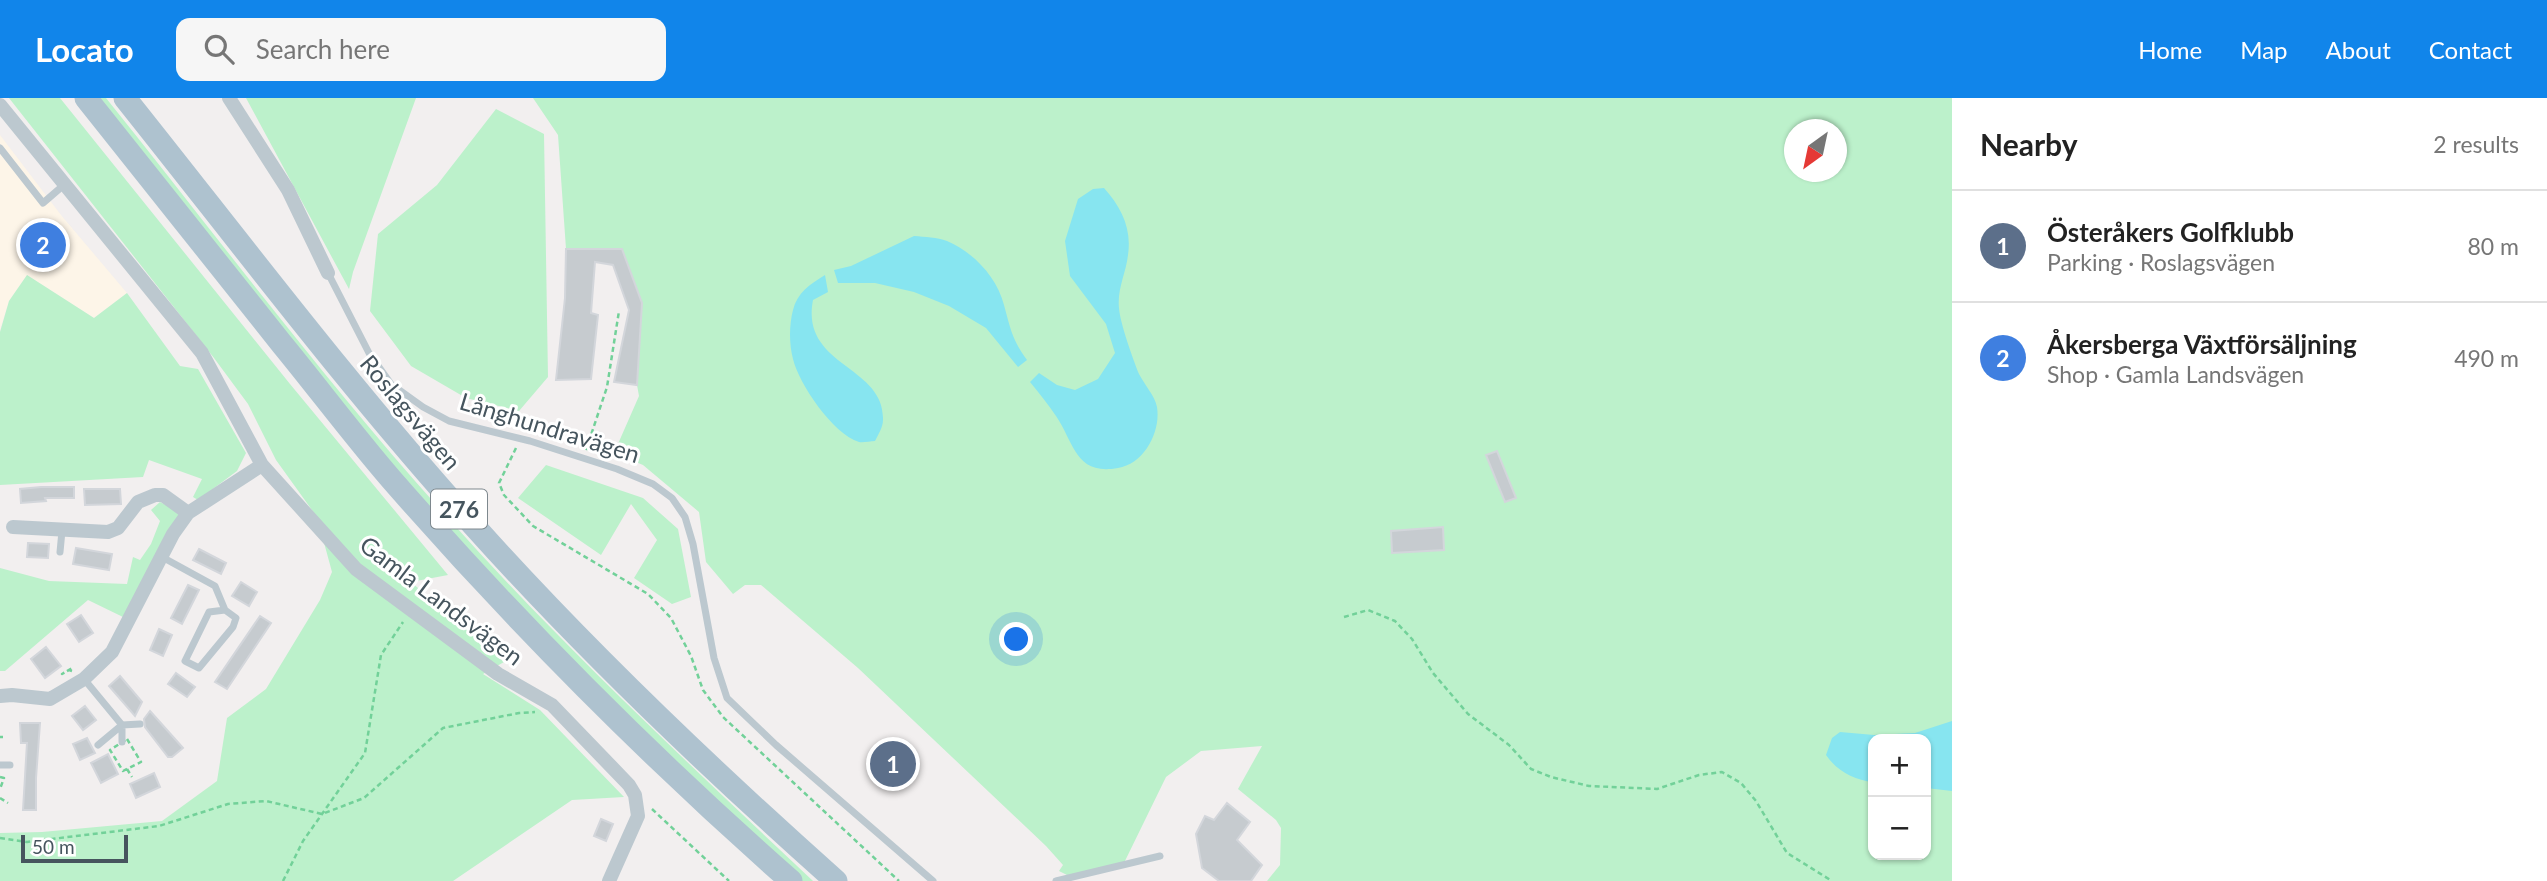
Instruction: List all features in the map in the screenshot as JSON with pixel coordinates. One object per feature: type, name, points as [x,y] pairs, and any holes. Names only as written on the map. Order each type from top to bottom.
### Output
[{"type":"main road","name":"276","points":[[86,98],[326,399],[455,550],[548,650],[639,741],[791,881]]},
{"type":"main road","name":"Roslagsvägen","points":[[125,98],[342,373],[475,527],[650,710],[836,881]]},
{"type":"street","name":"Långhundravägen","points":[[229,98],[288,190],[328,273]]},
{"type":"street","name":"Gamla Landsvägen","points":[[0,105],[202,353],[262,465],[356,569],[498,674],[552,705],[629,785],[635,795],[637,811]]},
{"type":"street","points":[[0,696],[50,699],[84,679],[112,652],[173,534],[188,513],[262,465]]},
{"type":"street","points":[[8,528],[108,532],[118,528],[138,502],[155,495],[163,495],[188,513]]},
{"type":"street","points":[[609,881],[637,811]]},
{"type":"lane","points":[[0,148],[43,203],[65,184]]},
{"type":"lane","name":"Långhundravägen","points":[[328,273],[369,353],[391,384],[423,407],[449,421],[520,438],[584,458],[653,484],[672,498],[685,517],[693,544],[714,658],[727,698],[776,745],[933,881]]},
{"type":"lane","points":[[60,552],[62,531]]},
{"type":"lane","points":[[161,556],[215,586],[225,610],[236,618],[233,627],[199,668],[185,661],[209,612],[225,610]]},
{"type":"lane","points":[[84,679],[122,725],[125,741]]},
{"type":"lane","points":[[98,745],[122,725],[140,724]]},
{"type":"lane","points":[[0,765],[10,765]]},
{"type":"lane","points":[[1056,881],[1160,856]]},
{"type":"path","points":[[584,458],[607,387],[619,310]]},
{"type":"path","points":[[520,438],[499,483],[504,495],[533,526],[648,594],[671,618],[691,656],[703,691],[723,717],[899,881]]},
{"type":"path","points":[[283,881],[303,841],[365,753],[381,655],[411,609]]},
{"type":"path","points":[[1344,617],[1368,610],[1395,621],[1412,639],[1433,673],[1468,714],[1509,745],[1531,769],[1588,786],[1657,789],[1699,775],[1722,772],[1741,783],[1749,792],[1787,853],[1832,881]]},
{"type":"path","points":[[0,838],[27,842],[159,826],[228,804],[266,801],[322,814],[364,799],[443,729],[519,713],[548,711],[552,705]]},
{"type":"path","points":[[110,750],[123,771],[141,762],[125,741]]},
{"type":"path","points":[[113,765],[118,762]]},
{"type":"path","points":[[127,769],[132,777]]},
{"type":"path","points":[[0,777],[4,778],[0,789]]},
{"type":"path","points":[[0,798],[8,803]]},
{"type":"path","points":[[637,811],[649,807],[729,881]]},
{"type":"shaded area","points":[[0,135],[61,215],[127,293],[94,318],[27,275],[9,301],[0,330]]},
{"type":"green space","points":[[9,98],[60,98],[448,575],[411,582],[504,662],[483,674],[540,710],[624,797],[572,800],[453,881],[0,881],[0,833],[42,832],[162,821],[217,781],[227,718],[266,689],[320,600],[332,572],[317,517],[276,460],[248,404]]},
{"type":"green space","points":[[97,98],[106,98],[359,416],[491,566],[626,703],[813,881],[802,881],[584,675],[399,474]]},
{"type":"green space","points":[[246,98],[416,98],[349,289]]},
{"type":"green space","points":[[533,98],[1952,98],[1952,881],[1267,881],[1280,865],[1281,828],[1276,820],[1238,789],[1262,746],[1201,751],[1166,777],[1123,865],[1073,878],[1059,871],[1063,865],[1046,846],[858,668],[761,585],[745,585],[733,594],[706,562],[699,512],[643,465],[614,453],[639,396],[637,385],[642,303],[622,249],[566,249],[558,135]]},
{"type":"green space","points":[[496,109],[544,134],[548,377],[519,411],[466,398],[411,366],[370,311],[378,234],[437,185]]},
{"type":"green space","points":[[27,275],[94,318],[127,293],[180,366],[198,369],[246,453],[237,471],[198,500],[193,497],[202,479],[149,460],[143,477],[0,485],[0,332],[9,301]]},
{"type":"green space","points":[[546,465],[643,498],[678,529],[691,597],[672,604],[634,578],[657,540],[631,504],[601,555],[518,498]]},
{"type":"green space","points":[[160,502],[182,513],[123,617],[88,600],[5,671],[0,671],[0,568],[49,581],[127,584],[133,557],[140,560],[151,544],[160,521],[151,510]]},
{"type":"water","points":[[1104,188],[1120,210],[1127,227],[1129,245],[1120,288],[1120,315],[1139,374],[1156,403],[1158,417],[1153,436],[1143,454],[1127,465],[1104,469],[1093,467],[1078,455],[1056,416],[1030,382],[1039,373],[1057,385],[1075,390],[1098,379],[1115,353],[1106,324],[1070,276],[1065,241],[1078,199],[1093,189]]},
{"type":"water","points":[[914,236],[947,241],[966,252],[983,267],[1001,295],[1012,333],[1027,360],[1018,367],[986,328],[949,306],[914,292],[875,283],[838,283],[834,270],[851,266]]},
{"type":"water","points":[[825,275],[828,292],[813,300],[812,322],[819,339],[830,353],[871,387],[880,402],[883,423],[875,441],[859,442],[828,419],[796,369],[790,328],[795,304],[805,290]]},
{"type":"water","points":[[1952,721],[1952,791],[1931,789],[1931,734],[1894,734],[1915,733]]},
{"type":"water","points":[[1840,732],[1868,734],[1868,781],[1846,774],[1826,755],[1832,738]]},
{"type":"building","points":[[566,249],[622,249],[642,303],[637,385],[614,382],[629,310],[613,265],[595,262],[591,313],[598,315],[591,379],[556,380],[565,298]]},
{"type":"building","points":[[1497,451],[1516,498],[1505,502],[1486,455]]},
{"type":"building","points":[[74,487],[74,498],[45,498],[46,501],[21,503],[20,489]]},
{"type":"building","points":[[84,489],[120,489],[121,504],[85,505]]},
{"type":"building","points":[[1443,527],[1444,550],[1392,553],[1391,531]]},
{"type":"building","points":[[28,543],[49,544],[48,558],[27,557]]},
{"type":"building","points":[[76,548],[112,554],[109,570],[73,564]]},
{"type":"building","points":[[199,549],[226,563],[221,574],[193,560]]},
{"type":"building","points":[[241,582],[257,592],[249,606],[232,596]]},
{"type":"building","points":[[188,585],[199,590],[182,624],[171,618]]},
{"type":"building","points":[[81,615],[93,633],[79,642],[67,624]]},
{"type":"building","points":[[260,616],[271,623],[227,689],[215,682]]},
{"type":"building","points":[[159,629],[172,635],[163,656],[150,650]]},
{"type":"building","points":[[46,647],[61,666],[45,678],[31,659]]},
{"type":"building","points":[[176,673],[195,687],[187,697],[168,684]]},
{"type":"building","points":[[120,676],[142,702],[135,716],[109,686]]},
{"type":"building","points":[[85,706],[96,720],[83,730],[72,716]]},
{"type":"building","points":[[150,711],[183,748],[172,757],[168,757],[145,727],[144,719]]},
{"type":"building","points":[[20,723],[40,723],[36,810],[23,810],[27,743],[21,743]]},
{"type":"building","points":[[87,738],[95,753],[80,760],[73,744]]},
{"type":"building","points":[[108,754],[118,774],[101,783],[91,763]]},
{"type":"building","points":[[154,773],[160,787],[136,798],[130,784]]},
{"type":"building","points":[[1227,803],[1250,822],[1237,840],[1262,865],[1251,881],[1219,881],[1202,868],[1196,834],[1205,816],[1214,820]]},
{"type":"building","points":[[601,819],[613,824],[606,841],[594,836]]},
{"type":"place","name":"Åkersberga Växtförsäljning","points":[[43,245]]},
{"type":"place","name":"Österåkers Golfklubb","points":[[893,764]]}]
